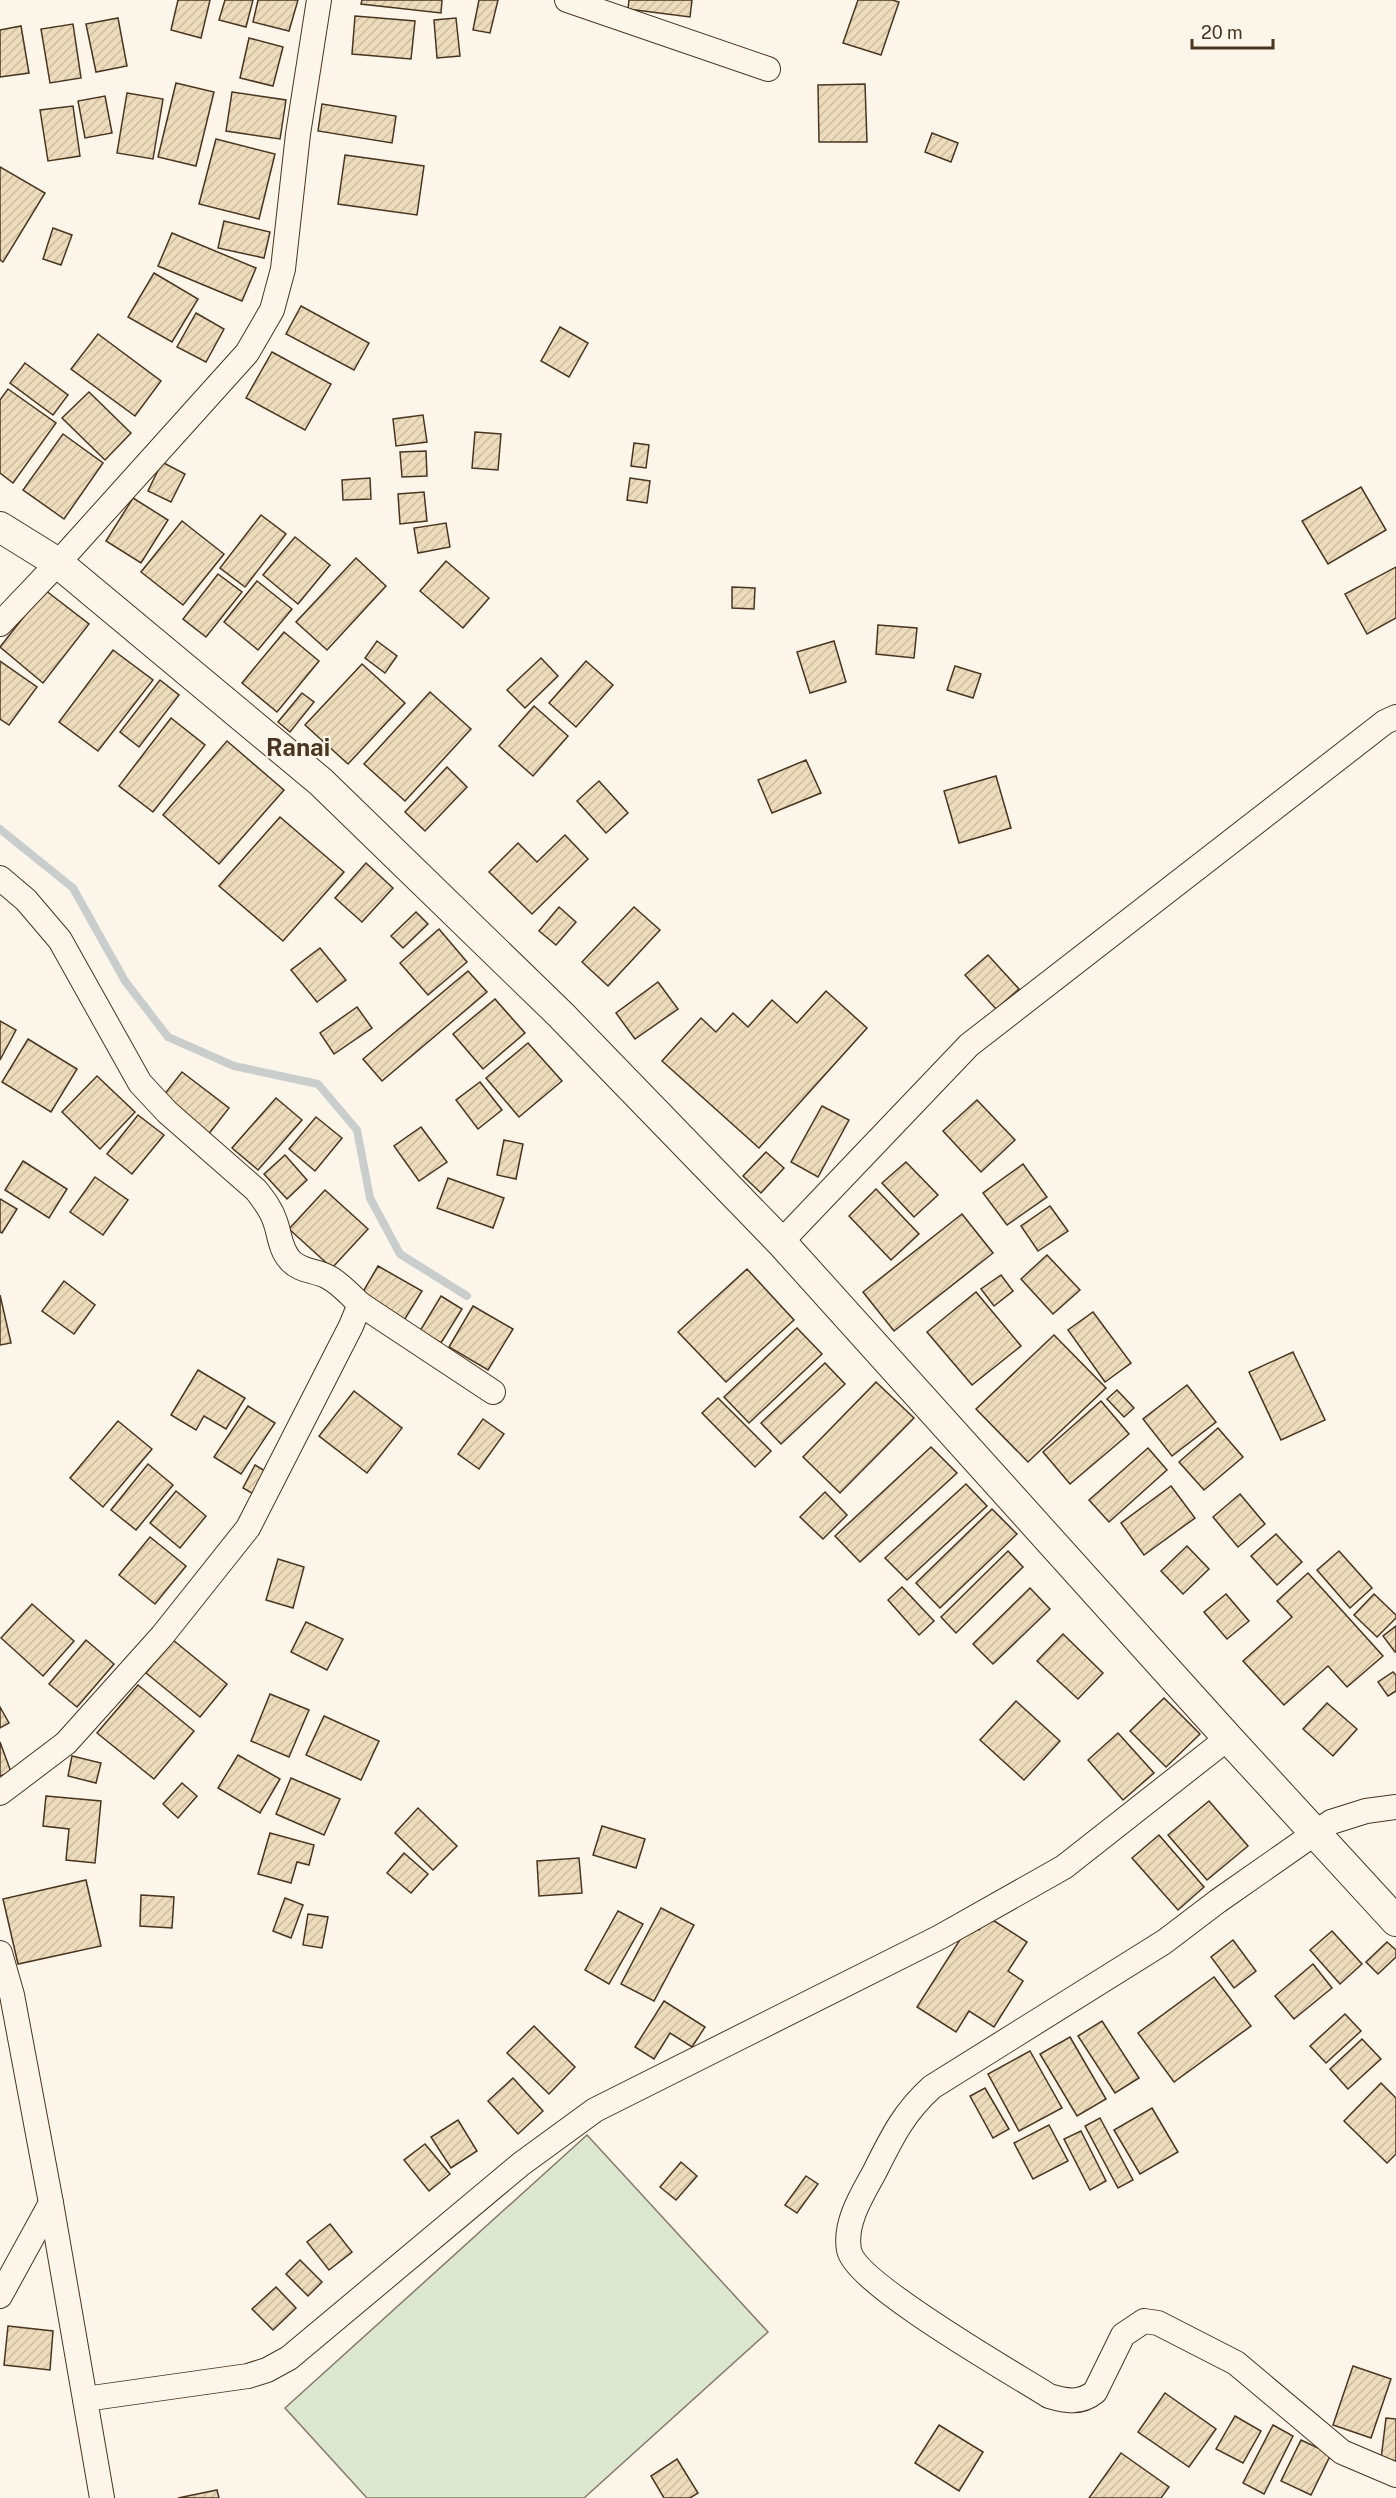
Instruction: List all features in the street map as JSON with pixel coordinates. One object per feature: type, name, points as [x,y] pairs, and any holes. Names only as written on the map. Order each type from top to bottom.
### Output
[{"type":"street","points":[[0,624],[247,353],[272,310],[284,269],[298,134],[319,0]]},
{"type":"street","points":[[567,0],[768,69]]},
{"type":"street","points":[[0,527],[58,563],[321,782],[561,1016],[781,1242],[1396,1921]]},
{"type":"street","points":[[781,1242],[969,1045],[1384,722],[1396,717]]},
{"type":"street","points":[[0,878],[26,900],[60,940],[140,1083],[167,1112],[256,1190],[271,1212],[289,1260],[297,1266],[335,1280],[360,1304],[494,1392]]},
{"type":"street","points":[[0,1793],[66,1743],[162,1636],[248,1528],[360,1304]]},
{"type":"street","points":[[85,2399],[248,2376],[267,2370],[289,2358],[521,2164],[595,2110],[940,1937],[1064,1867],[1228,1738]]},
{"type":"street","points":[[1396,1807],[1366,1811],[1330,1822],[1164,1942],[932,2087],[915,2102],[902,2119],[858,2205],[851,2224],[849,2252],[859,2267],[887,2293],[1049,2396],[1076,2401],[1089,2397],[1095,2392],[1123,2335],[1144,2321],[1158,2323],[1236,2363],[1342,2452],[1396,2475]]},
{"type":"street","points":[[0,1953],[12,1995],[51,2203],[102,2498]]},
{"type":"street","points":[[0,2296],[51,2203]]},
{"type":"green space","points":[[587,2135],[768,2332],[584,2498],[367,2498],[285,2408]]},
{"type":"building","points":[[178,0],[210,0],[201,38],[171,30]]},
{"type":"building","points":[[225,0],[253,0],[246,27],[219,20]]},
{"type":"building","points":[[258,0],[298,0],[289,31],[253,22]]},
{"type":"building","points":[[362,0],[442,0],[441,13],[361,4]]},
{"type":"building","points":[[479,0],[498,0],[490,33],[473,30]]},
{"type":"building","points":[[629,0],[692,0],[690,17],[628,9]]},
{"type":"building","points":[[858,0],[899,2],[881,55],[843,43]]},
{"type":"building","points":[[355,16],[415,21],[411,59],[352,54]]},
{"type":"building","points":[[118,18],[127,66],[96,72],[86,24]]},
{"type":"building","points":[[456,18],[460,56],[437,58],[434,20]]},
{"type":"building","points":[[73,24],[81,78],[50,83],[41,29]]},
{"type":"building","points":[[21,26],[29,73],[0,77],[0,30]]},
{"type":"building","points":[[249,38],[283,47],[273,86],[240,78]]},
{"type":"building","points":[[176,83],[214,92],[196,166],[158,157]]},
{"type":"building","points":[[865,84],[867,142],[819,142],[818,85]]},
{"type":"building","points":[[232,92],[286,100],[280,139],[226,131]]},
{"type":"building","points":[[127,93],[163,99],[153,159],[117,153]]},
{"type":"building","points":[[105,96],[112,133],[85,138],[78,101]]},
{"type":"building","points":[[322,104],[396,116],[392,143],[318,131]]},
{"type":"building","points":[[73,106],[80,156],[48,161],[40,110]]},
{"type":"building","points":[[932,133],[958,143],[951,162],[925,152]]},
{"type":"building","points":[[216,139],[275,154],[259,219],[199,204]]},
{"type":"building","points":[[345,155],[424,166],[417,215],[338,204]]},
{"type":"building","points":[[0,167],[45,193],[3,262],[0,260]]},
{"type":"building","points":[[224,221],[270,232],[264,258],[218,248]]},
{"type":"building","points":[[53,228],[72,235],[61,265],[43,259]]},
{"type":"building","points":[[172,233],[256,268],[242,301],[158,266]]},
{"type":"building","points":[[154,273],[198,299],[172,342],[128,317]]},
{"type":"building","points":[[301,306],[369,343],[354,370],[286,334]]},
{"type":"building","points":[[196,313],[224,329],[206,362],[177,347]]},
{"type":"building","points":[[560,327],[588,343],[569,377],[541,361]]},
{"type":"building","points":[[98,334],[161,381],[135,416],[71,369]]},
{"type":"building","points":[[272,352],[331,384],[305,430],[246,398]]},
{"type":"building","points":[[25,363],[68,395],[53,415],[10,383]]},
{"type":"building","points":[[8,389],[56,423],[13,483],[0,473],[0,400]]},
{"type":"building","points":[[89,392],[131,433],[105,460],[62,418]]},
{"type":"building","points":[[423,415],[427,442],[396,446],[393,419]]},
{"type":"building","points":[[475,432],[501,434],[498,470],[472,468]]},
{"type":"building","points":[[63,434],[103,463],[64,519],[23,490]]},
{"type":"building","points":[[634,443],[649,445],[646,468],[631,466]]},
{"type":"building","points":[[426,451],[427,476],[402,477],[400,452]]},
{"type":"building","points":[[162,462],[185,474],[171,502],[148,491]]},
{"type":"building","points":[[370,478],[371,499],[343,500],[342,480]]},
{"type":"building","points":[[630,478],[650,481],[647,503],[627,500]]},
{"type":"building","points":[[1361,487],[1386,530],[1328,564],[1302,521]]},
{"type":"building","points":[[424,492],[427,521],[400,524],[398,494]]},
{"type":"building","points":[[133,498],[168,520],[141,563],[106,541]]},
{"type":"building","points":[[261,515],[286,534],[245,587],[220,568]]},
{"type":"building","points":[[182,521],[224,554],[183,605],[141,572]]},
{"type":"building","points":[[446,523],[450,547],[418,553],[414,528]]},
{"type":"building","points":[[295,537],[330,565],[298,604],[263,575]]},
{"type":"building","points":[[356,558],[386,586],[327,650],[296,622]]},
{"type":"building","points":[[446,561],[489,598],[463,628],[420,591]]},
{"type":"building","points":[[1396,567],[1396,618],[1367,634],[1345,594]]},
{"type":"building","points":[[218,574],[242,592],[206,637],[183,619]]},
{"type":"building","points":[[257,581],[292,609],[258,650],[224,622]]},
{"type":"building","points":[[732,587],[755,588],[754,609],[732,608]]},
{"type":"building","points":[[45,590],[89,624],[43,683],[0,647]]},
{"type":"building","points":[[878,625],[917,628],[914,658],[876,654]]},
{"type":"building","points":[[284,632],[319,661],[277,712],[242,683]]},
{"type":"building","points":[[377,641],[397,656],[385,673],[365,658]]},
{"type":"building","points":[[834,641],[846,682],[810,693],[797,652]]},
{"type":"building","points":[[113,650],[153,680],[98,751],[59,722]]},
{"type":"building","points":[[541,658],[558,676],[525,708],[507,690]]},
{"type":"building","points":[[0,661],[37,687],[9,725],[0,719]]},
{"type":"building","points":[[586,661],[613,685],[576,727],[549,703]]},
{"type":"building","points":[[362,664],[405,703],[348,764],[305,725]]},
{"type":"building","points":[[955,666],[981,674],[973,698],[947,690]]},
{"type":"building","points":[[160,680],[179,695],[139,747],[120,732]]},
{"type":"building","points":[[430,692],[471,729],[405,801],[364,764]]},
{"type":"building","points":[[302,693],[314,702],[290,732],[278,722]]},
{"type":"building","points":[[534,706],[568,736],[533,776],[499,746]]},
{"type":"building","points":[[171,718],[205,745],[153,812],[119,786]]},
{"type":"building","points":[[227,741],[284,790],[219,864],[163,815]]},
{"type":"building","points":[[806,760],[821,793],[772,813],[758,780]]},
{"type":"building","points":[[447,767],[467,787],[425,831],[405,812]]},
{"type":"building","points":[[996,776],[1011,828],[959,843],[944,791]]},
{"type":"building","points":[[599,781],[628,813],[606,833],[577,801]]},
{"type":"building","points":[[280,817],[344,872],[283,941],[219,886]]},
{"type":"building","points":[[565,835],[588,859],[532,914],[489,872],[518,843],[537,862]]},
{"type":"building","points":[[366,863],[393,888],[362,922],[335,898]]},
{"type":"building","points":[[559,907],[576,922],[556,945],[539,931]]},
{"type":"building","points":[[634,907],[660,930],[608,986],[582,962]]},
{"type":"building","points":[[416,912],[428,924],[403,948],[391,936]]},
{"type":"building","points":[[439,929],[467,962],[428,995],[400,963]]},
{"type":"building","points":[[320,948],[346,980],[317,1002],[291,970]]},
{"type":"building","points":[[988,955],[1019,989],[996,1009],[965,975]]},
{"type":"building","points":[[468,971],[487,992],[382,1081],[363,1059]]},
{"type":"building","points":[[658,982],[678,1009],[635,1039],[616,1013]]},
{"type":"building","points":[[826,991],[867,1028],[759,1148],[662,1061],[701,1018],[716,1032],[733,1013],[748,1027],[772,1000],[797,1023]]},
{"type":"building","points":[[495,999],[525,1033],[483,1069],[453,1034]]},
{"type":"building","points":[[357,1007],[372,1028],[334,1054],[320,1033]]},
{"type":"building","points":[[0,1021],[16,1030],[0,1060]]},
{"type":"building","points":[[28,1039],[77,1069],[51,1112],[2,1082]]},
{"type":"building","points":[[528,1043],[562,1081],[519,1117],[486,1078]]},
{"type":"building","points":[[182,1072],[229,1108],[208,1135],[160,1100]]},
{"type":"building","points":[[97,1076],[135,1112],[100,1149],[62,1112]]},
{"type":"building","points":[[480,1082],[502,1110],[478,1129],[456,1100]]},
{"type":"building","points":[[276,1098],[302,1120],[258,1170],[232,1148]]},
{"type":"building","points":[[977,1100],[1015,1140],[981,1172],[943,1131]]},
{"type":"building","points":[[822,1106],[849,1120],[818,1177],[791,1162]]},
{"type":"building","points":[[138,1115],[164,1135],[132,1174],[107,1154]]},
{"type":"building","points":[[316,1117],[342,1138],[315,1171],[289,1149]]},
{"type":"building","points":[[421,1127],[447,1162],[419,1181],[394,1146]]},
{"type":"building","points":[[504,1140],[523,1144],[516,1179],[497,1175]]},
{"type":"building","points":[[766,1152],[784,1168],[761,1193],[743,1176]]},
{"type":"building","points":[[285,1155],[307,1180],[287,1199],[264,1174]]},
{"type":"building","points":[[23,1161],[67,1189],[49,1218],[5,1190]]},
{"type":"building","points":[[906,1162],[938,1195],[914,1217],[882,1183]]},
{"type":"building","points":[[1023,1164],[1047,1197],[1007,1225],[983,1193]]},
{"type":"building","points":[[95,1177],[128,1200],[103,1235],[70,1212]]},
{"type":"building","points":[[448,1178],[504,1198],[493,1228],[437,1208]]},
{"type":"building","points":[[876,1189],[919,1234],[891,1260],[849,1216]]},
{"type":"building","points":[[325,1190],[368,1229],[332,1268],[289,1229]]},
{"type":"building","points":[[0,1199],[17,1209],[2,1233],[0,1232]]},
{"type":"building","points":[[1050,1206],[1068,1231],[1038,1251],[1021,1226]]},
{"type":"building","points":[[962,1214],[993,1253],[894,1331],[863,1292]]},
{"type":"building","points":[[1047,1255],[1080,1290],[1053,1314],[1021,1279]]},
{"type":"building","points":[[378,1266],[422,1291],[403,1322],[360,1297]]},
{"type":"building","points":[[747,1269],[794,1320],[726,1382],[678,1332]]},
{"type":"building","points":[[1001,1275],[1013,1291],[994,1306],[981,1289]]},
{"type":"building","points":[[64,1281],[95,1305],[74,1334],[42,1311]]},
{"type":"building","points":[[976,1292],[1021,1346],[972,1385],[927,1332]]},
{"type":"building","points":[[0,1295],[11,1343],[0,1345]]},
{"type":"building","points":[[441,1296],[462,1309],[441,1343],[420,1331]]},
{"type":"building","points":[[473,1306],[513,1329],[488,1370],[449,1347]]},
{"type":"building","points":[[1093,1312],[1131,1363],[1105,1382],[1068,1330]]},
{"type":"building","points":[[797,1328],[822,1354],[749,1423],[724,1397]]},
{"type":"building","points":[[1054,1335],[1106,1388],[1028,1462],[976,1409]]},
{"type":"building","points":[[1293,1352],[1325,1420],[1281,1440],[1249,1372]]},
{"type":"building","points":[[825,1363],[845,1384],[781,1444],[761,1423]]},
{"type":"building","points":[[198,1370],[245,1398],[226,1429],[204,1416],[196,1430],[171,1415]]},
{"type":"building","points":[[876,1382],[914,1418],[840,1493],[803,1457]]},
{"type":"building","points":[[1187,1385],[1216,1422],[1172,1456],[1143,1419]]},
{"type":"building","points":[[1117,1390],[1134,1408],[1124,1417],[1107,1399]]},
{"type":"building","points":[[354,1391],[402,1428],[367,1473],[319,1436]]},
{"type":"building","points":[[718,1398],[771,1451],[755,1467],[702,1413]]},
{"type":"building","points":[[1101,1401],[1129,1434],[1070,1484],[1043,1452]]},
{"type":"building","points":[[248,1406],[275,1423],[241,1474],[214,1457]]},
{"type":"building","points":[[483,1419],[504,1434],[479,1469],[458,1454]]},
{"type":"building","points":[[118,1421],[152,1449],[103,1507],[70,1478]]},
{"type":"building","points":[[1218,1428],[1243,1457],[1204,1490],[1179,1462]]},
{"type":"building","points":[[931,1447],[957,1473],[860,1562],[835,1536]]},
{"type":"building","points":[[1148,1448],[1167,1470],[1109,1522],[1089,1500]]},
{"type":"building","points":[[148,1464],[173,1485],[136,1530],[111,1510]]},
{"type":"building","points":[[255,1465],[270,1474],[257,1496],[243,1488]]},
{"type":"building","points":[[966,1484],[987,1506],[907,1580],[885,1558]]},
{"type":"building","points":[[1171,1486],[1195,1518],[1144,1555],[1121,1523]]},
{"type":"building","points":[[176,1491],[206,1516],[180,1548],[150,1523]]},
{"type":"building","points":[[825,1492],[847,1515],[823,1539],[800,1517]]},
{"type":"building","points":[[1240,1494],[1265,1524],[1238,1547],[1213,1517]]},
{"type":"building","points":[[992,1509],[1017,1534],[940,1608],[916,1583]]},
{"type":"building","points":[[1276,1534],[1302,1562],[1277,1585],[1251,1556]]},
{"type":"building","points":[[150,1537],[186,1566],[155,1604],[119,1575]]},
{"type":"building","points":[[1187,1546],[1209,1569],[1183,1594],[1161,1571]]},
{"type":"building","points":[[1008,1551],[1023,1567],[956,1633],[941,1617]]},
{"type":"building","points":[[1339,1551],[1372,1588],[1350,1608],[1317,1570]]},
{"type":"building","points":[[278,1559],[304,1567],[293,1608],[266,1600]]},
{"type":"building","points":[[1308,1573],[1383,1656],[1347,1687],[1328,1666],[1284,1705],[1243,1661],[1292,1617],[1277,1601]]},
{"type":"building","points":[[902,1587],[934,1621],[919,1635],[888,1600]]},
{"type":"building","points":[[1030,1588],[1050,1609],[993,1664],[973,1644]]},
{"type":"building","points":[[1226,1594],[1249,1621],[1227,1639],[1204,1612]]},
{"type":"building","points":[[1374,1594],[1396,1615],[1396,1618],[1377,1637],[1354,1615]]},
{"type":"building","points":[[32,1604],[74,1641],[43,1676],[1,1638]]},
{"type":"building","points":[[306,1622],[343,1639],[327,1670],[291,1652]]},
{"type":"building","points":[[1396,1626],[1396,1652],[1395,1652],[1383,1636]]},
{"type":"building","points":[[1063,1634],[1103,1673],[1078,1699],[1037,1661]]},
{"type":"building","points":[[86,1640],[114,1664],[77,1707],[49,1684]]},
{"type":"building","points":[[173,1640],[227,1684],[200,1717],[146,1673]]},
{"type":"building","points":[[1393,1672],[1396,1675],[1396,1691],[1388,1696],[1378,1682]]},
{"type":"building","points":[[138,1685],[194,1731],[154,1779],[97,1733]]},
{"type":"building","points":[[270,1694],[309,1710],[289,1757],[251,1741]]},
{"type":"building","points":[[1164,1698],[1200,1734],[1166,1767],[1130,1731]]},
{"type":"building","points":[[1016,1701],[1060,1741],[1024,1780],[980,1740]]},
{"type":"building","points":[[1327,1703],[1357,1729],[1333,1756],[1303,1729]]},
{"type":"building","points":[[0,1707],[9,1723],[0,1728]]},
{"type":"building","points":[[324,1716],[379,1741],[361,1780],[306,1755]]},
{"type":"building","points":[[1118,1733],[1154,1773],[1123,1800],[1088,1760]]},
{"type":"building","points":[[0,1742],[11,1772],[0,1776]]},
{"type":"building","points":[[238,1755],[280,1779],[260,1813],[218,1788]]},
{"type":"building","points":[[72,1756],[101,1763],[96,1783],[68,1776]]},
{"type":"building","points":[[291,1778],[340,1799],[324,1835],[276,1814]]},
{"type":"building","points":[[182,1783],[197,1796],[178,1818],[163,1804]]},
{"type":"building","points":[[46,1796],[101,1801],[95,1863],[66,1860],[69,1829],[43,1826]]},
{"type":"building","points":[[1209,1801],[1248,1846],[1207,1880],[1168,1835]]},
{"type":"building","points":[[418,1808],[457,1846],[433,1870],[395,1833]]},
{"type":"building","points":[[602,1826],[645,1839],[636,1868],[593,1855]]},
{"type":"building","points":[[270,1833],[314,1845],[309,1865],[297,1862],[291,1883],[258,1874]]},
{"type":"building","points":[[1159,1835],[1204,1887],[1178,1910],[1132,1858]]},
{"type":"building","points":[[404,1853],[428,1874],[411,1893],[387,1873]]},
{"type":"building","points":[[579,1858],[582,1893],[539,1896],[537,1861]]},
{"type":"building","points":[[86,1880],[101,1946],[18,1964],[3,1899]]},
{"type":"building","points":[[141,1895],[174,1897],[172,1928],[140,1926]]},
{"type":"building","points":[[285,1898],[303,1905],[291,1938],[273,1931]]},
{"type":"building","points":[[661,1908],[694,1925],[654,2001],[621,1984]]},
{"type":"building","points":[[618,1911],[643,1924],[609,1984],[585,1970]]},
{"type":"building","points":[[308,1914],[328,1917],[322,1948],[303,1945]]},
{"type":"building","points":[[988,1917],[1027,1942],[1008,1971],[1023,1981],[994,2027],[969,2011],[956,2032],[917,2007],[970,1924],[979,1930]]},
{"type":"building","points":[[1332,1931],[1362,1964],[1340,1984],[1310,1950]]},
{"type":"building","points":[[1233,1940],[1256,1971],[1234,1988],[1211,1957]]},
{"type":"building","points":[[1387,1942],[1396,1950],[1396,1957],[1378,1974],[1366,1962]]},
{"type":"building","points":[[1313,1964],[1332,1988],[1294,2019],[1275,1996]]},
{"type":"building","points":[[1214,1977],[1251,2026],[1174,2082],[1138,2033]]},
{"type":"building","points":[[664,2001],[705,2027],[692,2047],[670,2033],[654,2059],[635,2047]]},
{"type":"building","points":[[1345,2014],[1361,2031],[1326,2063],[1310,2046]]},
{"type":"building","points":[[1102,2021],[1139,2078],[1115,2093],[1078,2036]]},
{"type":"building","points":[[534,2026],[575,2067],[549,2094],[507,2053]]},
{"type":"building","points":[[1070,2037],[1106,2099],[1077,2116],[1040,2054]]},
{"type":"building","points":[[1362,2039],[1381,2059],[1348,2089],[1330,2069]]},
{"type":"building","points":[[1030,2051],[1062,2108],[1019,2131],[988,2074]]},
{"type":"building","points":[[513,2078],[543,2111],[518,2134],[488,2101]]},
{"type":"building","points":[[1381,2083],[1396,2098],[1396,2154],[1387,2163],[1344,2121]]},
{"type":"building","points":[[985,2088],[1009,2129],[993,2138],[970,2096]]},
{"type":"building","points":[[1152,2108],[1178,2152],[1140,2174],[1114,2130]]},
{"type":"building","points":[[1100,2118],[1133,2180],[1118,2188],[1085,2126]]},
{"type":"building","points":[[458,2120],[477,2151],[451,2168],[431,2137]]},
{"type":"building","points":[[1049,2125],[1068,2161],[1033,2179],[1014,2143]]},
{"type":"building","points":[[1081,2131],[1106,2181],[1090,2190],[1064,2139]]},
{"type":"building","points":[[425,2144],[450,2174],[429,2191],[404,2160]]},
{"type":"building","points":[[681,2162],[697,2176],[676,2200],[660,2187]]},
{"type":"building","points":[[806,2176],[818,2184],[797,2213],[785,2205]]},
{"type":"building","points":[[330,2224],[352,2252],[329,2270],[307,2242]]},
{"type":"building","points":[[300,2260],[322,2282],[308,2296],[286,2274]]},
{"type":"building","points":[[276,2287],[296,2308],[273,2330],[252,2309]]},
{"type":"building","points":[[8,2326],[53,2331],[50,2370],[4,2365]]},
{"type":"building","points":[[1353,2366],[1391,2379],[1371,2438],[1333,2425]]},
{"type":"building","points":[[1165,2393],[1216,2429],[1189,2467],[1138,2432]]},
{"type":"building","points":[[1235,2416],[1261,2431],[1243,2463],[1216,2449]]},
{"type":"building","points":[[1386,2418],[1396,2419],[1396,2461],[1381,2459]]},
{"type":"building","points":[[939,2425],[983,2452],[959,2491],[915,2463]]},
{"type":"building","points":[[1273,2425],[1293,2436],[1264,2494],[1243,2483]]},
{"type":"building","points":[[1301,2440],[1331,2454],[1311,2495],[1281,2481]]},
{"type":"building","points":[[1121,2453],[1169,2487],[1161,2498],[1089,2498]]},
{"type":"building","points":[[677,2459],[698,2493],[690,2498],[664,2498],[651,2476]]},
{"type":"building","points":[[217,2490],[219,2498],[178,2498]]},
{"type":"waterway","points":[[0,829],[73,888],[125,981],[168,1037],[234,1066],[318,1084],[357,1130],[370,1198],[400,1254],[467,1296]]},
{"type":"district","name":"Ranai","points":[[298,748]]}]
